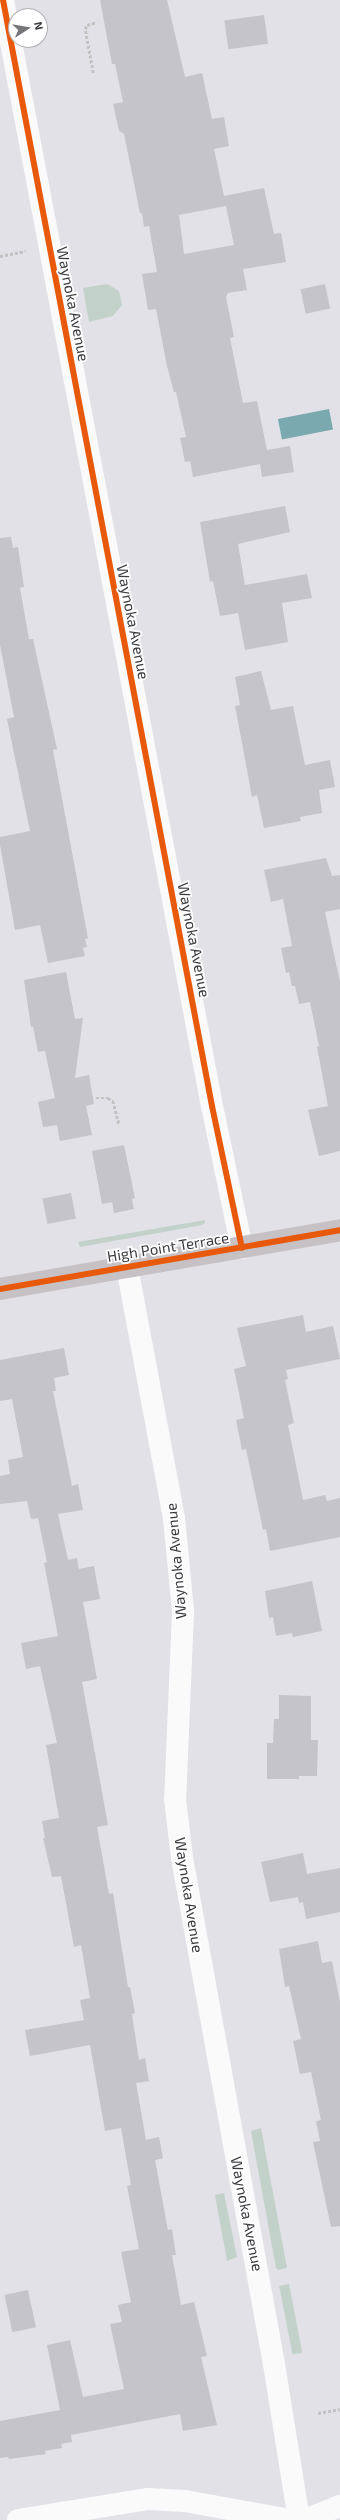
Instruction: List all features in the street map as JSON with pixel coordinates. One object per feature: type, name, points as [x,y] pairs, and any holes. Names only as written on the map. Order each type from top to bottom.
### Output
[{"type":"street","name":"Waynoka Avenue","points":[[3,0],[210,1099],[242,1248]]},
{"type":"street","name":"High Point Terrace","points":[[0,1289],[340,1230]]},
{"type":"street","name":"Waynoka Avenue","points":[[127,1267],[174,1518],[184,1612],[175,1799],[182,1858],[273,2357],[300,2520]]},
{"type":"street","points":[[18,2520],[148,2499],[186,2501],[290,2520]]},
{"type":"street","points":[[305,2520],[340,2506]]},
{"type":"path","points":[[93,73],[85,29],[87,25],[97,22]]},
{"type":"path","points":[[0,256],[29,250]]},
{"type":"path","points":[[96,1098],[108,1098],[113,1101],[119,1124]]},
{"type":"path","points":[[318,2413],[340,2409]]},
{"type":"shaded area","points":[[107,284],[119,291],[122,305],[113,316],[89,322],[83,288]]},
{"type":"shaded area","points":[[205,1220],[205,1223],[202,1225],[80,1247],[78,1242]]},
{"type":"shaded area","points":[[261,2128],[287,2268],[278,2270],[276,2268],[251,2131]]},
{"type":"shaded area","points":[[224,2193],[237,2257],[227,2261],[215,2195]]},
{"type":"shaded area","points":[[289,2284],[302,2353],[293,2355],[279,2286]]},
{"type":"water","points":[[329,409],[333,430],[282,440],[278,419]]},
{"type":"building","points":[[100,0],[167,0],[185,77],[202,73],[212,119],[224,117],[229,146],[214,149],[224,196],[264,188],[274,234],[281,233],[286,262],[243,269],[247,290],[228,293],[226,297],[234,337],[230,338],[243,403],[257,401],[267,450],[290,446],[294,472],[262,477],[260,464],[193,477],[190,461],[185,462],[180,438],[186,437],[176,392],[174,392],[167,366],[156,309],[148,310],[142,274],[157,272],[149,226],[144,227],[124,134],[119,131],[113,104],[123,102],[115,64],[112,64]],"holes":[[[226,206],[234,245],[184,254],[179,215]]]},
{"type":"building","points":[[264,15],[268,44],[228,49],[224,21]]},
{"type":"building","points":[[325,284],[330,308],[306,314],[301,289]]},
{"type":"building","points":[[285,506],[290,532],[238,544],[245,585],[307,574],[312,598],[282,603],[288,642],[245,650],[238,613],[220,616],[213,581],[210,582],[200,522]]},
{"type":"building","points":[[11,537],[13,548],[18,547],[24,587],[20,588],[29,639],[33,639],[57,749],[53,750],[88,938],[85,939],[87,947],[83,948],[85,956],[48,963],[40,925],[15,930],[0,845],[0,837],[30,831],[7,719],[14,717],[0,645],[0,538]]},
{"type":"building","points":[[261,671],[271,710],[293,706],[305,765],[330,760],[335,787],[319,790],[322,813],[300,817],[301,821],[264,828],[257,795],[252,797],[235,706],[240,705],[235,677]]},
{"type":"building","points":[[326,858],[332,876],[340,875],[340,909],[325,912],[340,982],[340,1151],[319,1156],[308,1110],[328,1106],[317,1047],[319,1046],[310,1002],[299,1004],[295,986],[292,986],[289,972],[286,973],[281,948],[292,946],[283,899],[271,902],[264,870]]},
{"type":"building","points":[[66,972],[75,1019],[83,1018],[75,1078],[89,1075],[94,1104],[86,1106],[92,1135],[60,1141],[57,1125],[43,1127],[38,1102],[55,1098],[45,1051],[38,1052],[33,1027],[31,1027],[24,980]]},
{"type":"building","points":[[124,1145],[135,1198],[132,1199],[134,1209],[114,1213],[112,1202],[102,1204],[92,1151]]},
{"type":"building","points":[[71,1193],[76,1219],[47,1224],[43,1199]]},
{"type":"building","points":[[303,1315],[306,1332],[333,1326],[340,1359],[286,1370],[288,1379],[285,1380],[294,1423],[288,1425],[303,1500],[325,1495],[327,1501],[340,1498],[340,1537],[270,1551],[266,1529],[263,1530],[246,1449],[242,1450],[236,1420],[244,1418],[234,1369],[246,1366],[237,1328]]},
{"type":"building","points":[[64,1348],[69,1375],[54,1378],[56,1391],[53,1391],[72,1486],[78,1484],[83,1510],[58,1514],[68,1560],[77,1558],[79,1569],[94,1566],[100,1599],[83,1602],[97,1679],[82,1682],[108,1825],[97,1827],[109,1894],[113,1893],[128,1987],[130,1987],[135,2013],[132,2014],[139,2060],[145,2058],[149,2081],[136,2083],[146,2140],[159,2137],[163,2158],[155,2160],[168,2230],[172,2229],[176,2255],[172,2255],[181,2305],[194,2302],[207,2356],[201,2357],[217,2425],[183,2431],[180,2414],[71,2435],[72,2442],[61,2444],[62,2448],[45,2451],[46,2454],[9,2459],[8,2457],[0,2458],[0,2421],[60,2410],[47,2345],[70,2340],[83,2397],[124,2389],[110,2324],[122,2322],[118,2305],[131,2302],[121,2252],[139,2249],[127,2186],[131,2185],[121,2128],[105,2131],[90,2045],[30,2056],[25,2030],[84,2020],[80,2000],[90,1998],[81,1945],[74,1947],[61,1876],[52,1877],[43,1838],[45,1838],[42,1821],[59,1818],[46,1745],[57,1743],[40,1666],[26,1669],[21,1643],[58,1636],[44,1563],[47,1562],[38,1518],[31,1519],[27,1501],[0,1504],[0,1476],[10,1474],[8,1460],[23,1457],[12,1399],[0,1401],[0,1360]]},
{"type":"building","points":[[312,1581],[322,1631],[293,1637],[292,1633],[276,1636],[273,1617],[269,1618],[265,1591]]},
{"type":"building","points":[[279,1695],[311,1696],[311,1740],[318,1740],[317,1776],[299,1776],[299,1779],[267,1779],[267,1743],[273,1743],[274,1719],[279,1719]]},
{"type":"building","points":[[303,1853],[307,1874],[340,1868],[340,1912],[306,1919],[303,1902],[299,1903],[298,1897],[270,1902],[261,1862]]},
{"type":"building","points":[[318,1941],[322,1963],[332,1961],[340,2002],[340,2226],[331,2227],[313,2142],[320,2141],[316,2121],[321,2120],[311,2072],[300,2074],[293,2041],[301,2039],[289,1986],[285,1987],[279,1949]]},
{"type":"building","points":[[28,2290],[36,2327],[12,2332],[5,2295]]},
{"type":"cycle path","points":[[3,0],[212,1106],[242,1248]]},
{"type":"cycle path","points":[[0,1289],[340,1230]]}]
